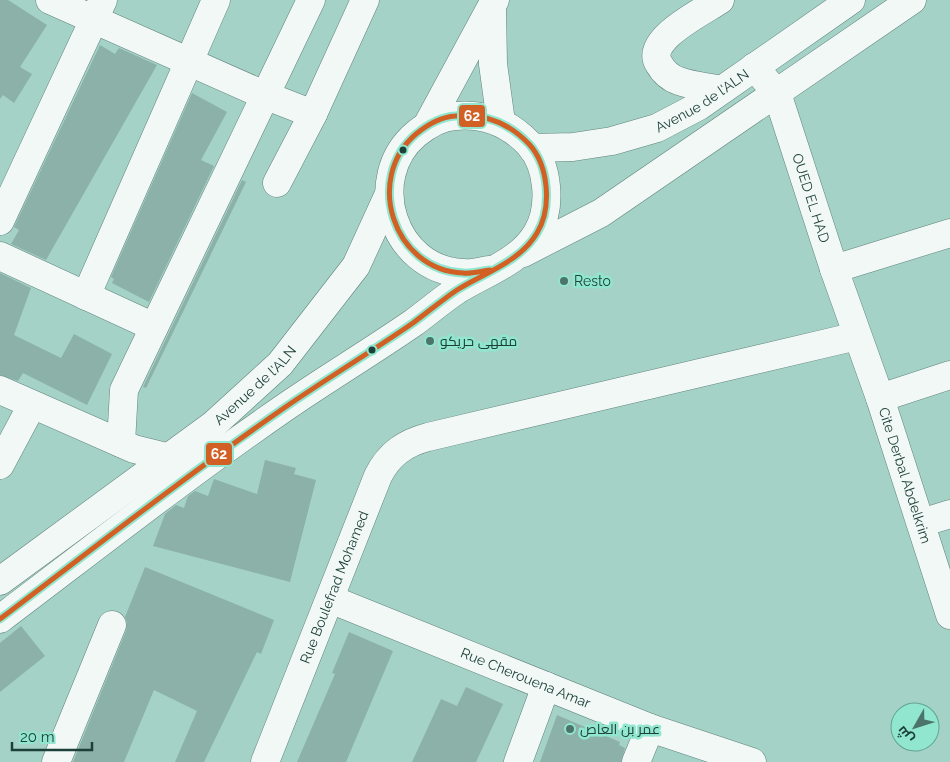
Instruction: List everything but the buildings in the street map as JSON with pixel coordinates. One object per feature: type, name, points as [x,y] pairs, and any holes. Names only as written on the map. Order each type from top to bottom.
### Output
[{"type":"street","points":[[50,0],[99,9],[188,60],[264,95],[313,114]]},
{"type":"street","points":[[86,296],[188,60],[216,0]]},
{"type":"street","points":[[121,444],[124,390],[311,0]]},
{"type":"street","points":[[277,183],[313,114],[365,0]]},
{"type":"street","points":[[720,0],[672,31],[658,45],[657,61],[665,74],[678,81],[721,90]]},
{"type":"street","name":"Avenue de l'ALN","points":[[532,148],[573,147],[612,141],[657,128],[699,106],[851,0]]},
{"type":"street","points":[[0,618],[284,408],[414,322],[456,291],[490,270],[601,213],[912,0]]},
{"type":"street","points":[[494,2],[493,64],[501,122]]},
{"type":"street","points":[[490,270],[462,273],[433,266],[410,249],[394,225],[388,196],[392,168],[406,143],[428,124],[494,2]]},
{"type":"street","points":[[0,220],[99,9]]},
{"type":"street","name":"OUED EL HAD","points":[[754,67],[777,93],[857,336]]},
{"type":"street","points":[[428,124],[452,116],[478,115],[501,122],[519,134],[532,148],[544,175],[546,204],[538,232],[520,254]]},
{"type":"street","name":"Avenue de l'ALN","points":[[0,581],[213,425],[280,364],[356,266],[388,196]]},
{"type":"street","points":[[834,269],[950,233]]},
{"type":"street","points":[[0,256],[154,327]]},
{"type":"street","name":"Cite Derbal Abdelkrim","points":[[857,336],[880,398],[950,615]]},
{"type":"street","name":"Rue Boulefrad Mohamed","points":[[265,762],[383,465],[402,447],[428,437],[857,336]]},
{"type":"street","points":[[880,398],[950,376]]},
{"type":"street","points":[[0,390],[134,449],[205,466]]},
{"type":"street","points":[[0,465],[32,405]]},
{"type":"street","points":[[921,523],[950,514]]},
{"type":"street","name":"Rue Cherouena Amar","points":[[330,599],[650,728],[752,762]]},
{"type":"street","points":[[56,762],[112,625]]},
{"type":"street","points":[[518,762],[546,686]]},
{"type":"street","points":[[636,762],[650,728]]},
{"type":"transit line","name":"62","points":[[0,619],[248,433],[413,323],[457,290],[501,266],[530,243],[542,223],[546,200],[544,175],[536,153],[513,130],[496,121],[466,115],[444,118],[416,134],[400,152],[392,174],[390,197],[394,219],[404,239],[419,256],[439,268],[463,273],[490,270]]},
{"type":"place","name":"Resto","points":[[564,281]]},
{"type":"place","name":"مقهى حريكو","points":[[430,341]]},
{"type":"place","name":"عمر بن العاص","points":[[570,729]]}]
